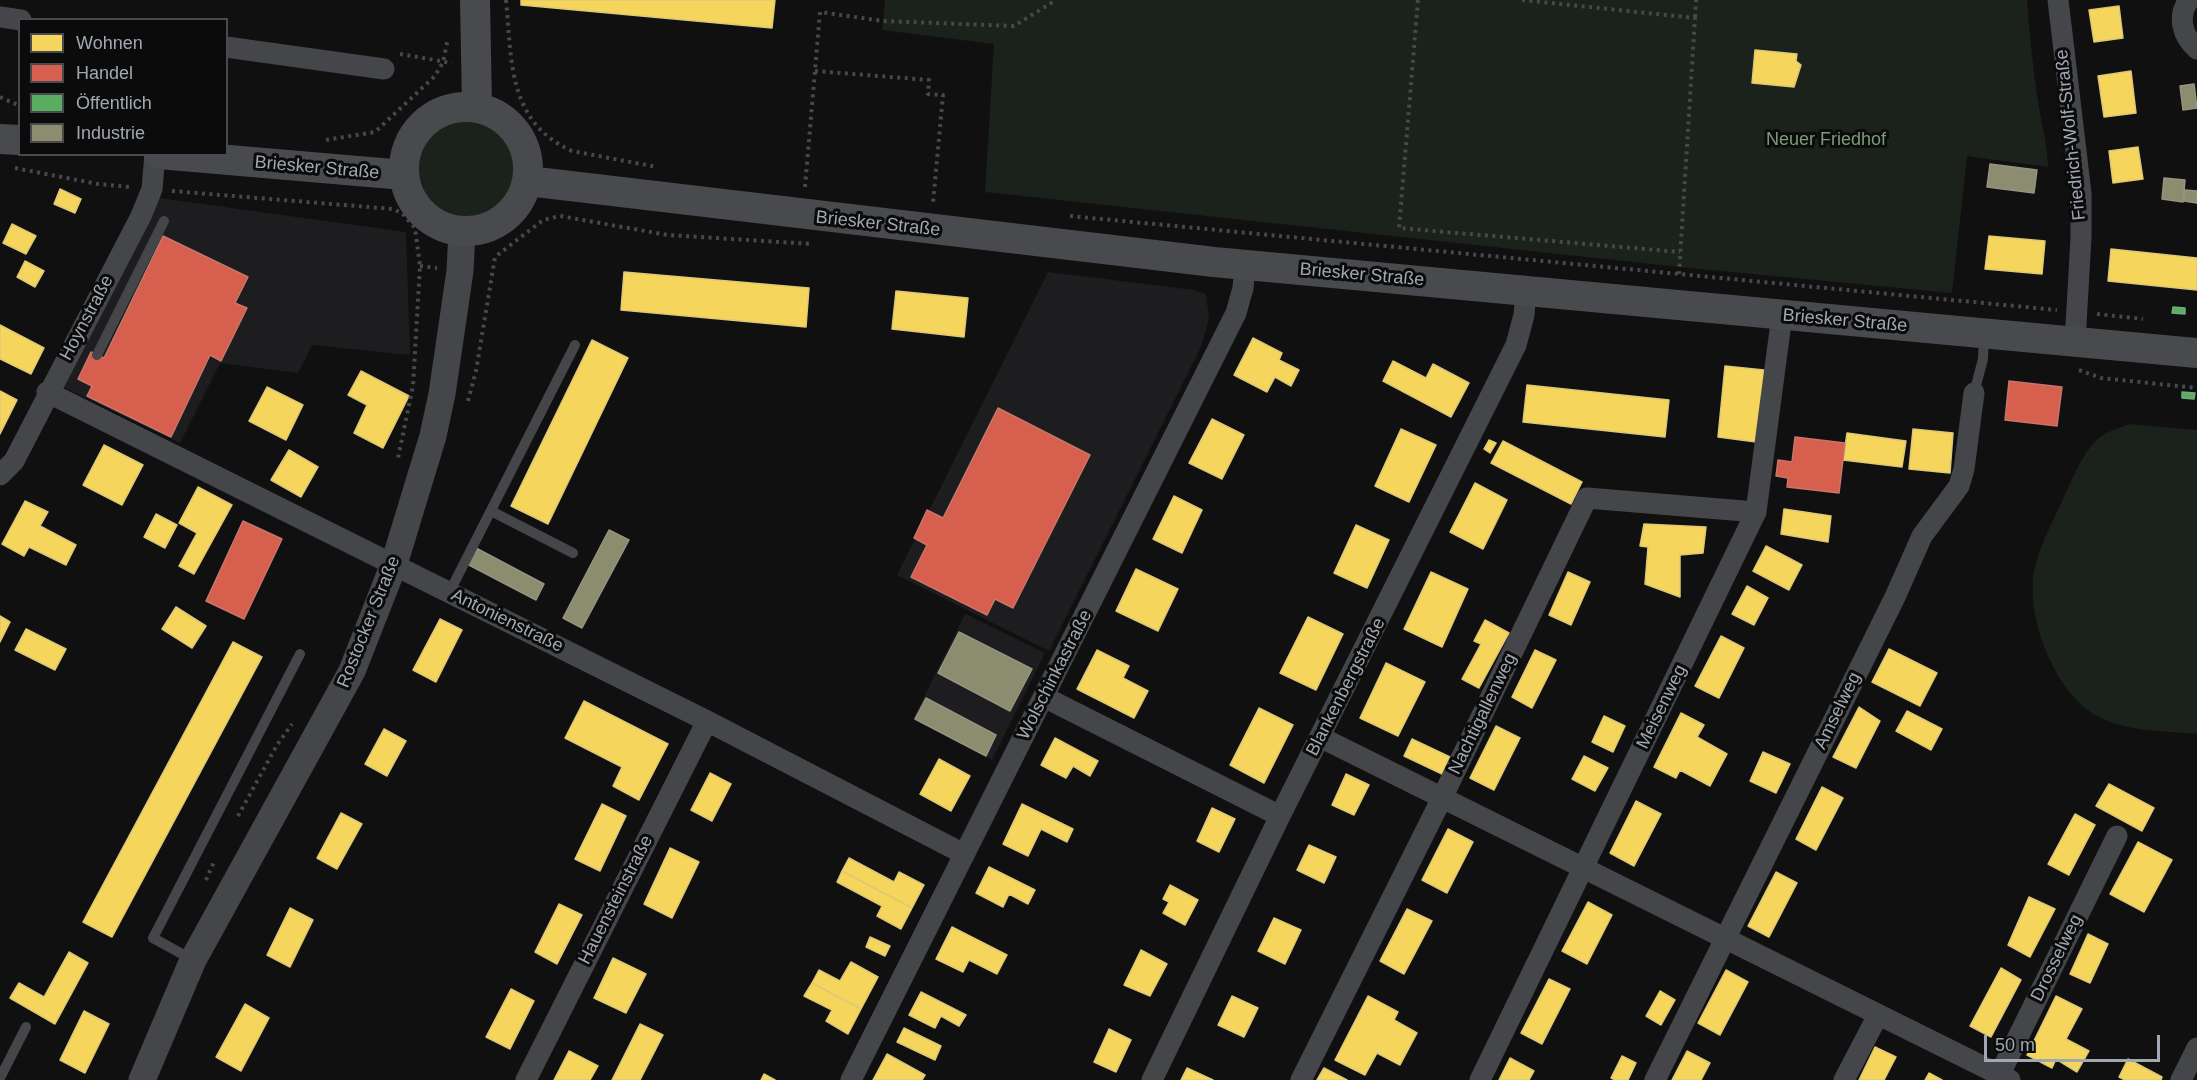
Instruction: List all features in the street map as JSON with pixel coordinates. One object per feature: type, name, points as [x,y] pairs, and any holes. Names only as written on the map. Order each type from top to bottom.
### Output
[{"type":"main road","points":[[462,231],[489,226],[513,208],[528,182],[529,168],[519,138],[510,125],[498,115],[477,106],[475,0]]},
{"type":"main road","name":"Briesker Straße","points":[[462,231],[442,227],[427,217],[414,203],[404,175],[409,147],[422,127],[437,114],[457,106],[477,106]]},
{"type":"main road","points":[[0,139],[15,154]]},
{"type":"main road","name":"Briesker Straße","points":[[181,156],[404,175]]},
{"type":"main road","name":"Briesker Straße","points":[[528,182],[835,220],[1245,265],[2197,353]]},
{"type":"street","name":"Friedrich-Wolf-Straße","points":[[2058,0],[2081,194],[2075,342]]},
{"type":"street","points":[[2189,0],[2183,14],[2183,25],[2190,43],[2197,49]]},
{"type":"street","points":[[0,17],[18,20]]},
{"type":"street","points":[[228,47],[384,69]]},
{"type":"street","name":"Hoynstraße","points":[[0,475],[14,461],[47,392],[141,216],[152,189],[157,156]]},
{"type":"street","name":"Rostocker Straße","points":[[142,1080],[193,960],[352,671],[394,564],[433,436],[442,394],[460,271],[462,231]]},
{"type":"street","name":"Wolschinkastraße","points":[[851,1080],[1236,313],[1245,265]]},
{"type":"street","name":"Blankenbergstraße","points":[[1152,1080],[1280,816],[1322,738],[1516,345],[1524,315],[1526,290]]},
{"type":"street","name":"Meisenweg","points":[[1480,1080],[1756,512],[1782,315]]},
{"type":"street","name":"Antonienstraße","points":[[47,392],[707,721],[964,854]]},
{"type":"street","name":"Amselweg","points":[[1655,1080],[1890,607],[1922,536],[1959,486],[1964,469],[1974,393]]},
{"type":"street","name":"Nachtigallenweg","points":[[1301,1080],[1443,796],[1587,498],[1756,512]]},
{"type":"street","points":[[1044,697],[1280,816]]},
{"type":"street","name":"Hauensteinstraße","points":[[526,1080],[707,721]]},
{"type":"street","points":[[1322,738],[1443,796],[2002,1078]]},
{"type":"street","name":"Drosselweg","points":[[2002,1078],[2117,836]]},
{"type":"street","points":[[1844,1080],[1878,1015]]},
{"type":"street","points":[[2181,1080],[2197,1048]]},
{"type":"lane","points":[[97,355],[164,220]]},
{"type":"lane","name":"Amselweg","points":[[1974,393],[1983,359],[1984,334]]},
{"type":"lane","points":[[449,593],[575,345]]},
{"type":"lane","points":[[491,512],[573,553]]},
{"type":"lane","points":[[193,960],[153,938],[300,654]]},
{"type":"lane","points":[[0,1078],[26,1027]]},
{"type":"path","points":[[506,0],[512,68],[521,103],[533,123],[559,145],[572,151],[667,169]]},
{"type":"path","points":[[804,192],[820,12],[883,21],[1014,26],[1056,0]]},
{"type":"path","points":[[1419,0],[1399,228],[1680,252]]},
{"type":"path","points":[[1522,0],[1695,18]]},
{"type":"path","points":[[1679,274],[1696,0]]},
{"type":"path","points":[[364,136],[375,132],[405,107],[435,76],[443,62],[386,53],[384,69]]},
{"type":"path","points":[[815,71],[929,80],[928,94],[943,95],[933,203]]},
{"type":"path","points":[[0,97],[18,105]]},
{"type":"path","points":[[21,156],[99,184],[393,209],[402,213],[415,228],[420,266]]},
{"type":"path","points":[[922,203],[944,204]]},
{"type":"path","points":[[1060,215],[2153,320]]},
{"type":"path","points":[[493,274],[495,257],[543,220],[560,216]]},
{"type":"shaded area","points":[[159,198],[406,232],[410,355],[312,345],[298,373],[220,363],[180,443],[61,386]]},
{"type":"shaded area","points":[[1048,272],[1194,290],[1206,294],[1209,319],[1201,347],[1049,651],[897,575]]},
{"type":"shaded area","points":[[965,614],[1045,653],[992,760],[913,719]]},
{"type":"green space","name":"Neuer Friedhof","points":[[885,0],[2027,0],[2035,81],[2048,167],[1967,156],[1952,293],[1679,267],[985,192],[994,44],[882,30]]},
{"type":"green space","points":[[467,118],[486,121],[503,132],[514,149],[517,168],[514,187],[503,204],[486,215],[467,218],[448,215],[431,204],[420,187],[417,168],[420,149],[431,132],[448,121]]},
{"type":"green space","points":[[2129,424],[2197,430],[2197,734],[2122,726],[2099,717],[2084,707],[2070,693],[2049,658],[2036,617],[2033,580],[2038,558],[2076,472],[2084,456],[2100,437]]},
{"type":"building: Wohnen","points":[[521,0],[775,0],[772,28],[521,5]]},
{"type":"building: Wohnen","points":[[2119,6],[2123,38],[2094,42],[2089,10]]},
{"type":"building: Wohnen","points":[[1755,50],[1797,54],[1796,61],[1801,65],[1794,87],[1752,83]]},
{"type":"building: Wohnen","points":[[2131,71],[2136,113],[2104,117],[2098,76]]},
{"type":"building: Wohnen","points":[[2138,147],[2143,179],[2113,183],[2109,151]]},
{"type":"building: Wohnen","points":[[60,189],[81,199],[75,213],[54,204]]},
{"type":"building: Wohnen","points":[[12,224],[36,236],[26,254],[3,243]]},
{"type":"building: Wohnen","points":[[1989,236],[2045,241],[2042,274],[1985,269]]},
{"type":"building: Wohnen","points":[[2111,249],[2197,258],[2197,290],[2108,281]]},
{"type":"building: Wohnen","points":[[25,261],[44,271],[35,287],[17,277]]},
{"type":"building: Wohnen","points":[[624,272],[809,288],[806,327],[621,310]]},
{"type":"building: Wohnen","points":[[896,291],[968,298],[964,337],[892,329]]},
{"type":"building: Wohnen","points":[[0,325],[44,348],[31,374],[0,359]]},
{"type":"building: Wohnen","points":[[1253,338],[1282,353],[1279,360],[1299,370],[1291,386],[1275,377],[1267,392],[1234,375]]},
{"type":"building: Wohnen","points":[[592,340],[628,358],[548,524],[511,506]]},
{"type":"building: Wohnen","points":[[1393,361],[1426,378],[1433,364],[1469,383],[1451,417],[1383,381]]},
{"type":"building: Wohnen","points":[[1725,366],[1764,370],[1756,442],[1718,437]]},
{"type":"building: Wohnen","points":[[361,371],[409,396],[383,448],[354,433],[367,405],[348,395]]},
{"type":"building: Wohnen","points":[[1527,385],[1669,400],[1665,437],[1523,422]]},
{"type":"building: Wohnen","points":[[267,387],[303,405],[286,440],[249,421]]},
{"type":"building: Wohnen","points":[[0,391],[17,400],[0,434]]},
{"type":"building: Wohnen","points":[[1212,419],[1244,435],[1222,479],[1189,463]]},
{"type":"building: Wohnen","points":[[1401,429],[1436,445],[1409,502],[1375,486]]},
{"type":"building: Wohnen","points":[[1913,429],[1953,433],[1950,473],[1909,469]]},
{"type":"building: Wohnen","points":[[1847,433],[1906,441],[1902,467],[1843,460]]},
{"type":"building: Wohnen","points":[[1489,440],[1496,443],[1490,453],[1484,449]]},
{"type":"building: Wohnen","points":[[1503,441],[1582,482],[1571,504],[1491,463]]},
{"type":"building: Wohnen","points":[[104,445],[143,465],[122,505],[83,485]]},
{"type":"building: Wohnen","points":[[289,450],[318,467],[301,497],[271,480]]},
{"type":"building: Wohnen","points":[[1475,483],[1507,500],[1483,549],[1450,532]]},
{"type":"building: Wohnen","points":[[198,487],[232,505],[194,574],[179,566],[197,533],[179,523]]},
{"type":"building: Wohnen","points":[[1174,496],[1202,510],[1182,553],[1153,539]]},
{"type":"building: Wohnen","points":[[25,501],[48,512],[40,526],[76,545],[66,565],[29,547],[24,556],[2,544]]},
{"type":"building: Wohnen","points":[[1784,509],[1831,516],[1828,542],[1781,534]]},
{"type":"building: Wohnen","points":[[156,514],[177,525],[165,548],[144,537]]},
{"type":"building: Wohnen","points":[[1644,524],[1706,527],[1703,553],[1680,555],[1680,597],[1645,584],[1648,547],[1640,546]]},
{"type":"building: Wohnen","points":[[1356,525],[1389,540],[1367,588],[1334,573]]},
{"type":"building: Wohnen","points":[[1766,546],[1802,565],[1789,590],[1753,571]]},
{"type":"building: Wohnen","points":[[1136,569],[1178,589],[1158,631],[1116,611]]},
{"type":"building: Wohnen","points":[[1431,572],[1468,589],[1442,647],[1404,629]]},
{"type":"building: Wohnen","points":[[1568,572],[1590,582],[1571,625],[1549,615]]},
{"type":"building: Wohnen","points":[[1747,586],[1768,598],[1754,625],[1732,614]]},
{"type":"building: Wohnen","points":[[176,607],[206,626],[192,648],[162,629]]},
{"type":"building: Wohnen","points":[[0,616],[10,622],[0,642]]},
{"type":"building: Wohnen","points":[[1308,617],[1343,634],[1316,690],[1280,673]]},
{"type":"building: Wohnen","points":[[440,619],[462,630],[436,682],[413,670]]},
{"type":"building: Wohnen","points":[[1485,620],[1509,633],[1479,688],[1462,679],[1481,644],[1474,641]]},
{"type":"building: Wohnen","points":[[26,629],[66,649],[55,670],[15,650]]},
{"type":"building: Wohnen","points":[[1721,636],[1744,648],[1719,698],[1695,686]]},
{"type":"building: Wohnen","points":[[233,642],[262,657],[112,937],[83,922]]},
{"type":"building: Wohnen","points":[[1889,649],[1937,673],[1920,706],[1872,682]]},
{"type":"building: Wohnen","points":[[1097,650],[1129,666],[1123,678],[1148,691],[1134,718],[1077,689]]},
{"type":"building: Wohnen","points":[[1535,650],[1556,660],[1532,708],[1512,697]]},
{"type":"building: Wohnen","points":[[1386,663],[1425,682],[1398,736],[1360,718]]},
{"type":"building: Wohnen","points":[[584,701],[668,744],[639,800],[613,786],[622,767],[565,738]]},
{"type":"building: Wohnen","points":[[1859,707],[1880,721],[1856,768],[1833,757]]},
{"type":"building: Wohnen","points":[[1259,708],[1293,725],[1264,783],[1230,765]]},
{"type":"building: Wohnen","points":[[1907,711],[1942,729],[1931,750],[1896,731]]},
{"type":"building: Wohnen","points":[[1681,713],[1704,725],[1697,737],[1727,754],[1710,786],[1680,770],[1676,778],[1654,767]]},
{"type":"building: Wohnen","points":[[1604,716],[1625,726],[1613,752],[1592,742]]},
{"type":"building: Wohnen","points":[[1496,726],[1520,738],[1494,790],[1470,778]]},
{"type":"building: Wohnen","points":[[384,729],[406,741],[387,776],[365,764]]},
{"type":"building: Wohnen","points":[[1055,738],[1098,761],[1090,776],[1073,766],[1066,778],[1041,765]]},
{"type":"building: Wohnen","points":[[1412,739],[1450,757],[1442,774],[1404,756]]},
{"type":"building: Wohnen","points":[[1763,752],[1790,764],[1776,793],[1750,781]]},
{"type":"building: Wohnen","points":[[1584,756],[1608,768],[1595,791],[1572,779]]},
{"type":"building: Wohnen","points":[[939,759],[970,776],[951,811],[920,794]]},
{"type":"building: Wohnen","points":[[710,773],[731,784],[712,821],[691,810]]},
{"type":"building: Wohnen","points":[[1346,774],[1369,785],[1354,815],[1332,805]]},
{"type":"building: Wohnen","points":[[2109,784],[2154,808],[2142,831],[2096,806]]},
{"type":"building: Wohnen","points":[[1822,787],[1843,798],[1816,850],[1796,839]]},
{"type":"building: Wohnen","points":[[1636,801],[1661,814],[1634,866],[1610,853]]},
{"type":"building: Wohnen","points":[[602,804],[626,816],[600,871],[575,859]]},
{"type":"building: Wohnen","points":[[1022,804],[1073,829],[1067,842],[1041,829],[1028,856],[1003,844]]},
{"type":"building: Wohnen","points":[[1212,808],[1235,819],[1219,852],[1197,841]]},
{"type":"building: Wohnen","points":[[341,813],[362,824],[337,869],[317,858]]},
{"type":"building: Wohnen","points":[[2075,814],[2095,825],[2069,875],[2048,864]]},
{"type":"building: Wohnen","points":[[1448,829],[1473,842],[1447,893],[1422,880]]},
{"type":"building: Wohnen","points":[[2138,842],[2172,860],[2144,912],[2110,894]]},
{"type":"building: Wohnen","points":[[1309,845],[1336,857],[1324,883],[1297,870]]},
{"type":"building: Wohnen","points":[[670,848],[699,862],[672,918],[644,904]]},
{"type":"building: Wohnen","points":[[849,858],[894,882],[899,872],[924,885],[912,908],[842,871]]},
{"type":"building: Wohnen","points":[[989,867],[1035,890],[1028,904],[1009,894],[1003,907],[976,893]]},
{"type":"building: Wohnen","points":[[842,871],[912,908],[901,929],[877,916],[882,906],[837,882]]},
{"type":"building: Wohnen","points":[[1776,872],[1797,883],[1769,937],[1748,926]]},
{"type":"building: Wohnen","points":[[1170,885],[1198,900],[1185,925],[1163,913],[1169,902],[1163,899]]},
{"type":"building: Wohnen","points":[[2029,897],[2055,909],[2030,957],[2008,945]]},
{"type":"building: Wohnen","points":[[1588,902],[1612,915],[1587,964],[1562,951]]},
{"type":"building: Wohnen","points":[[559,904],[582,915],[557,964],[535,952]]},
{"type":"building: Wohnen","points":[[290,908],[313,920],[290,967],[267,955]]},
{"type":"building: Wohnen","points":[[1407,909],[1432,921],[1404,974],[1380,961]]},
{"type":"building: Wohnen","points":[[1274,918],[1301,930],[1285,964],[1258,951]]},
{"type":"building: Wohnen","points":[[952,927],[1007,955],[997,974],[969,960],[963,972],[936,959]]},
{"type":"building: Wohnen","points":[[2088,934],[2108,944],[2090,983],[2070,974]]},
{"type":"building: Wohnen","points":[[870,937],[890,946],[885,956],[866,947]]},
{"type":"building: Wohnen","points":[[1141,950],[1167,964],[1150,996],[1124,985]]},
{"type":"building: Wohnen","points":[[69,952],[88,963],[55,1024],[10,998],[19,983],[44,997]]},
{"type":"building: Wohnen","points":[[613,958],[646,974],[626,1013],[594,998]]},
{"type":"building: Wohnen","points":[[851,962],[878,977],[861,1009],[812,983],[819,970],[840,981]]},
{"type":"building: Wohnen","points":[[2001,968],[2021,980],[1991,1037],[1970,1026]]},
{"type":"building: Wohnen","points":[[1726,970],[1748,982],[1720,1035],[1698,1023]]},
{"type":"building: Wohnen","points":[[1549,979],[1570,989],[1542,1044],[1521,1033]]},
{"type":"building: Wohnen","points":[[812,983],[861,1009],[848,1034],[826,1021],[832,1010],[804,996]]},
{"type":"building: Wohnen","points":[[511,989],[534,1001],[510,1049],[486,1037]]},
{"type":"building: Wohnen","points":[[1660,991],[1675,1000],[1661,1025],[1646,1016]]},
{"type":"building: Wohnen","points":[[921,992],[966,1015],[959,1026],[941,1016],[935,1028],[909,1015]]},
{"type":"building: Wohnen","points":[[1232,996],[1258,1008],[1244,1037],[1218,1025]]},
{"type":"building: Wohnen","points":[[1368,996],[1398,1012],[1394,1020],[1417,1033],[1400,1065],[1377,1053],[1365,1075],[1335,1060]]},
{"type":"building: Wohnen","points":[[2056,996],[2082,1009],[2066,1039],[2089,1051],[2077,1072],[2056,1059],[2052,1068],[2027,1055]]},
{"type":"building: Wohnen","points":[[245,1004],[269,1018],[241,1071],[216,1057]]},
{"type":"building: Wohnen","points":[[84,1011],[109,1024],[85,1073],[60,1060]]},
{"type":"building: Wohnen","points":[[640,1024],[663,1035],[640,1080],[612,1080]]},
{"type":"building: Wohnen","points":[[904,1028],[941,1046],[935,1060],[897,1042]]},
{"type":"building: Wohnen","points":[[1109,1029],[1131,1040],[1116,1072],[1094,1062]]},
{"type":"building: Wohnen","points":[[1875,1047],[1896,1057],[1884,1080],[1859,1080]]},
{"type":"building: Wohnen","points":[[569,1051],[598,1066],[590,1080],[554,1080]]},
{"type":"building: Wohnen","points":[[1687,1051],[1710,1063],[1701,1080],[1672,1080]]},
{"type":"building: Wohnen","points":[[887,1054],[925,1075],[922,1080],[873,1080]]},
{"type":"building: Wohnen","points":[[1622,1056],[1636,1063],[1628,1080],[1615,1080],[1611,1078]]},
{"type":"building: Wohnen","points":[[1510,1058],[1534,1071],[1529,1080],[1499,1080]]},
{"type":"building: Wohnen","points":[[2128,1059],[2162,1077],[2161,1080],[2125,1080],[2119,1077]]},
{"type":"building: Wohnen","points":[[1187,1068],[1213,1080],[1181,1080]]},
{"type":"building: Wohnen","points":[[1324,1068],[1347,1080],[1317,1080]]},
{"type":"building: Wohnen","points":[[1929,1073],[1942,1080],[1925,1080]]},
{"type":"building: Wohnen","points":[[764,1074],[775,1080],[761,1080]]},
{"type":"building: Handel","points":[[163,236],[248,277],[235,303],[247,308],[221,361],[210,355],[171,437],[87,396],[92,386],[78,379],[91,352],[104,358]]},
{"type":"building: Handel","points":[[2009,381],[2062,387],[2057,426],[2005,420]]},
{"type":"building: Handel","points":[[998,408],[1090,455],[1013,608],[995,599],[987,615],[911,577],[927,545],[914,538],[927,510],[943,518]]},
{"type":"building: Handel","points":[[1795,437],[1845,443],[1839,493],[1787,487],[1788,478],[1776,476],[1778,460],[1792,462]]},
{"type":"building: Handel","points":[[243,521],[282,539],[244,619],[206,601]]},
{"type":"building: Öffentlich","points":[[2173,307],[2185,308],[2185,314],[2172,313]]},
{"type":"building: Öffentlich","points":[[2182,392],[2195,393],[2194,399],[2182,398]]},
{"type":"building: Industrie","points":[[2194,84],[2197,108],[2183,110],[2180,86]]},
{"type":"building: Industrie","points":[[1990,164],[2037,170],[2034,193],[1987,187]]},
{"type":"building: Industrie","points":[[2164,178],[2185,180],[2183,202],[2162,199]]},
{"type":"building: Industrie","points":[[2185,190],[2197,191],[2197,203],[2184,201]]},
{"type":"building: Industrie","points":[[609,530],[629,540],[582,628],[563,618]]},
{"type":"building: Industrie","points":[[476,548],[544,584],[536,600],[467,564]]},
{"type":"building: Industrie","points":[[959,632],[1032,669],[1010,711],[938,673]]},
{"type":"building: Industrie","points":[[926,698],[996,735],[986,756],[915,719]]}]
